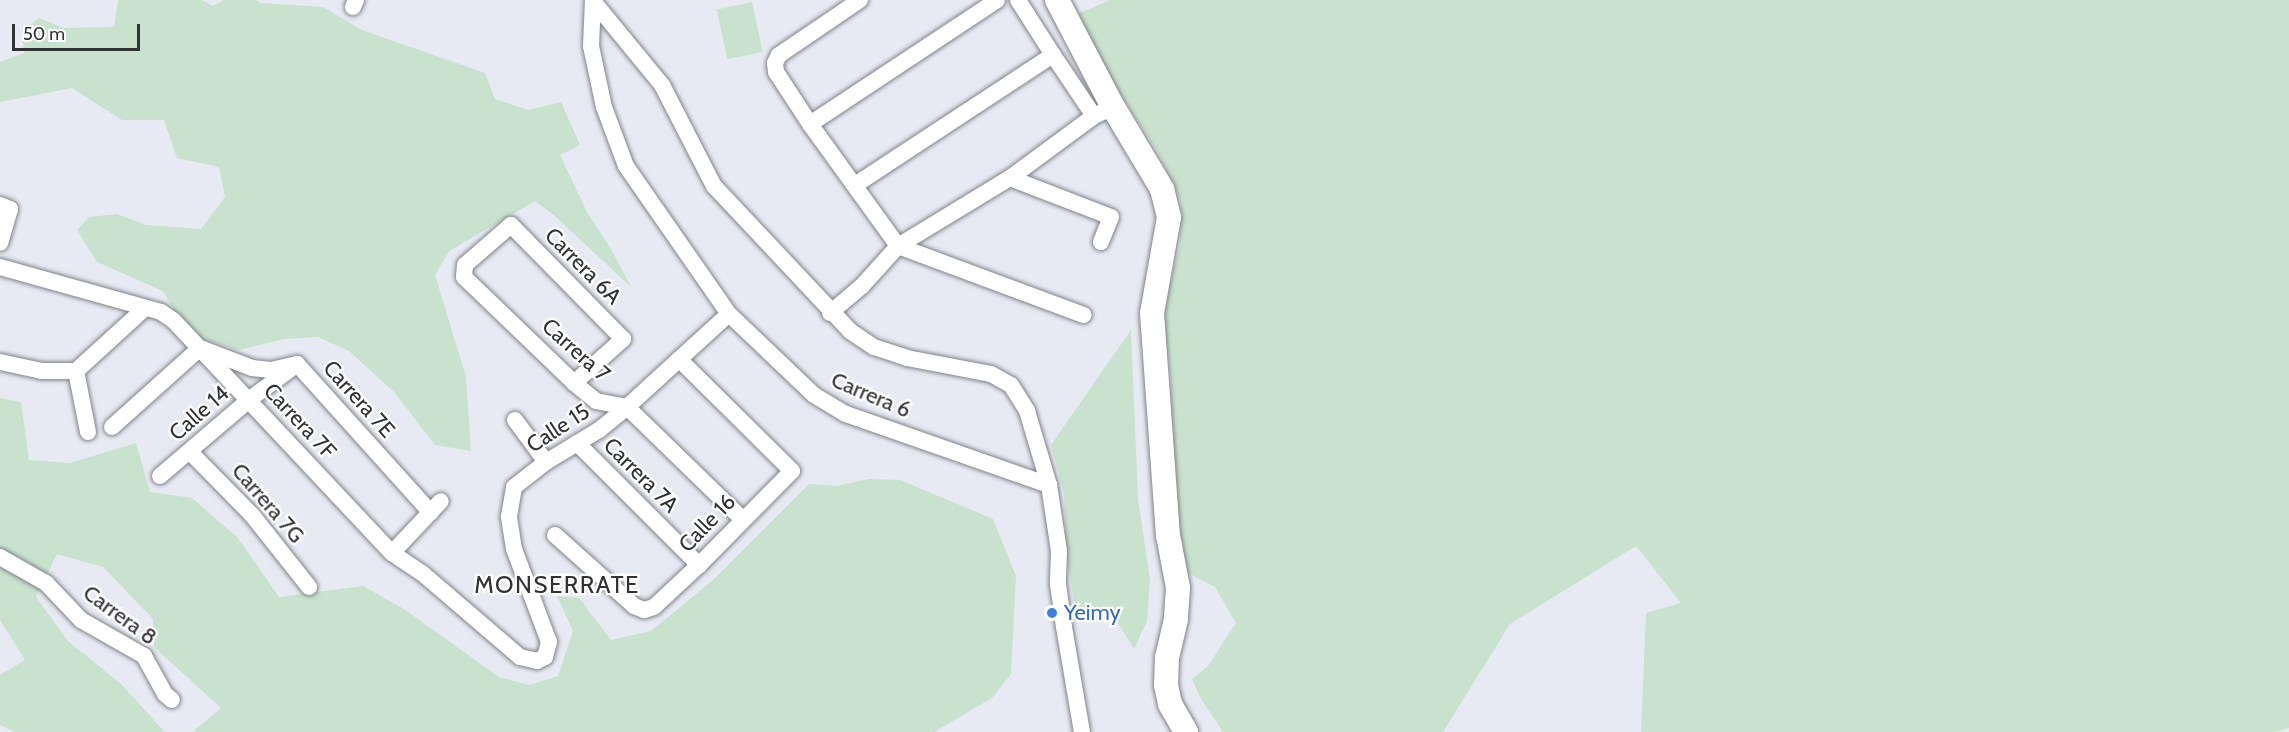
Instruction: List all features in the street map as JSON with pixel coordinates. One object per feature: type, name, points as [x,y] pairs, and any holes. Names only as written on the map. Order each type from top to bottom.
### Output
[{"type":"street","points":[[860,0],[779,56],[775,63],[776,72],[810,124],[898,246],[1084,315]]},
{"type":"street","points":[[810,124],[997,0]]},
{"type":"street","points":[[1018,0],[1053,55],[1103,111],[1162,189],[1169,217],[1152,313],[1168,535],[1178,588],[1176,619],[1167,657],[1166,685],[1170,704],[1186,732]]},
{"type":"street","points":[[1056,0],[1103,111]]},
{"type":"street","points":[[593,1],[662,85],[714,186],[830,313],[873,347],[906,358],[991,374],[1011,385],[1027,411],[1049,485],[1059,551],[1058,584],[1082,732]]},
{"type":"street","name":"Carrera 6","points":[[593,1],[591,46],[604,107],[626,166],[729,314],[814,395],[846,414],[1049,485]]},
{"type":"street","points":[[855,185],[1053,55]]},
{"type":"street","points":[[830,313],[862,286],[898,246],[1010,178],[1103,111]]},
{"type":"street","points":[[1010,178],[1111,217],[1101,242]]},
{"type":"street","points":[[0,205],[10,209],[0,243]]},
{"type":"street","name":"Carrera 7","points":[[511,225],[465,265],[464,277],[574,383],[596,401],[627,407]]},
{"type":"street","name":"Carrera 6A","points":[[511,225],[623,339],[574,383]]},
{"type":"street","name":"Carrera 7F","points":[[0,267],[161,312],[173,320],[250,399],[392,553],[422,573],[520,657],[537,661]]},
{"type":"street","points":[[0,362],[42,371],[76,371],[145,308]]},
{"type":"street","name":"Calle 15","points":[[537,661],[545,657],[549,642],[514,549],[509,516],[514,487],[546,462],[627,407],[729,314]]},
{"type":"street","points":[[112,427],[200,348]]},
{"type":"street","name":"Carrera 7E","points":[[200,348],[252,368],[271,370],[297,364],[436,507],[392,553]]},
{"type":"street","name":"Calle 16","points":[[555,534],[634,606],[644,609],[654,607],[792,471],[679,359]]},
{"type":"street","name":"Calle 14","points":[[160,476],[250,399],[297,364]]},
{"type":"street","points":[[76,371],[88,432]]},
{"type":"street","points":[[627,407],[742,519]]},
{"type":"street","points":[[515,420],[546,462]]},
{"type":"street","name":"Carrera 7A","points":[[577,443],[699,565]]},
{"type":"street","name":"Carrera 7G","points":[[190,452],[252,515],[309,587]]},
{"type":"street","name":"Carrera 8","points":[[0,558],[46,583],[81,620],[144,656],[165,694],[172,700]]},
{"type":"green space","points":[[118,0],[202,0],[213,6],[224,0],[256,0],[261,3],[323,7],[362,30],[485,73],[495,99],[529,110],[561,102],[580,145],[560,155],[588,214],[611,249],[631,287],[556,217],[535,201],[449,251],[435,275],[466,377],[471,451],[435,445],[394,392],[349,351],[318,337],[284,339],[239,350],[202,339],[177,315],[163,291],[97,262],[77,230],[89,217],[117,214],[146,225],[201,229],[225,197],[219,167],[177,158],[164,120],[122,120],[72,88],[0,102],[0,62],[24,53],[22,31],[39,18],[64,28],[114,27]]},
{"type":"green space","points":[[1110,0],[2289,0],[2289,728],[2273,732],[1641,732],[1646,613],[1681,603],[1636,546],[1510,624],[1443,732],[1223,732],[1201,699],[1192,679],[1208,666],[1236,623],[1215,587],[1185,571],[1172,502],[1171,375],[1163,308],[1180,246],[1181,202],[1158,152],[1071,17]]},
{"type":"green space","points":[[752,2],[763,52],[727,59],[717,9]]},
{"type":"green space","points":[[1131,330],[1138,499],[1150,579],[1147,621],[1134,649],[1111,612],[1075,608],[1067,557],[1064,493],[1051,445]]},
{"type":"green space","points":[[0,398],[21,402],[29,460],[70,463],[136,443],[150,492],[192,498],[238,538],[279,597],[363,586],[404,609],[499,677],[529,685],[558,676],[573,631],[557,596],[579,598],[611,640],[651,631],[713,580],[809,484],[836,486],[869,479],[900,480],[993,519],[1016,576],[1011,674],[992,698],[934,732],[192,732],[221,708],[154,647],[153,619],[103,567],[57,554],[36,597],[68,641],[121,684],[165,732],[15,732],[0,725],[0,675],[25,660],[0,620]]},
{"type":"place","name":"Yeimy","points":[[1052,613]]},
{"type":"district","name":"MONSERRATE","points":[[557,585]]}]
